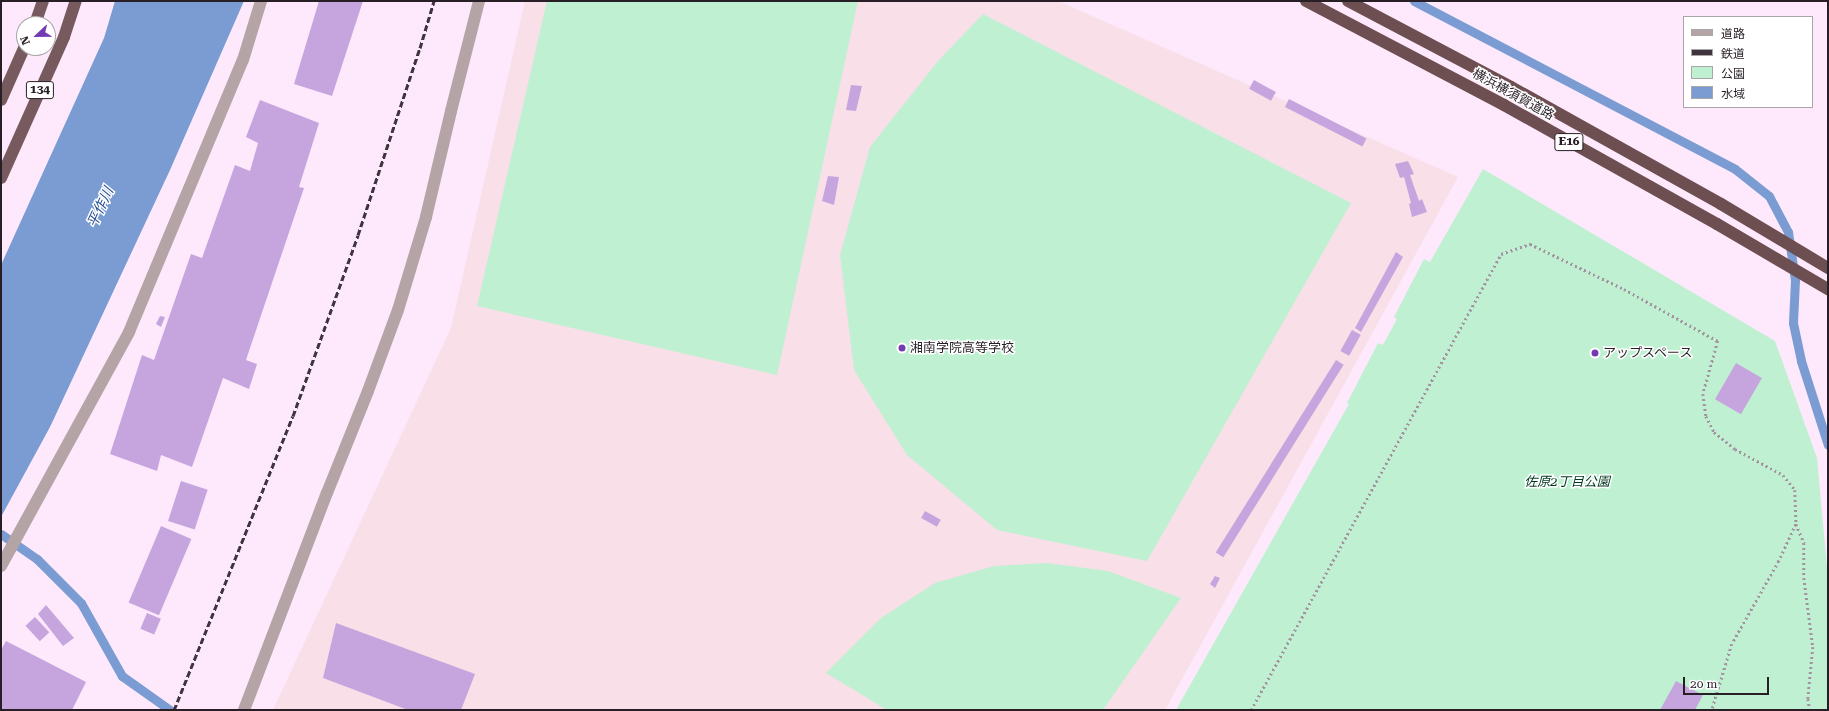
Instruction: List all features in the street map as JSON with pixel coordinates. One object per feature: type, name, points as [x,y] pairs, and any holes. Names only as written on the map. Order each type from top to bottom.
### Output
[{"type":"highway","points":[[37,16],[42,1]]},
{"type":"highway","name":"134","points":[[1,178],[64,37],[76,1]]},
{"type":"highway","name":"横浜横須賀道路","points":[[1306,1],[1511,109],[1717,224],[1828,289]]},
{"type":"highway","name":"横浜横須賀道路","points":[[1348,1],[1511,87],[1721,204],[1828,268]]},
{"type":"highway","name":"134","points":[[1,100],[20,56]]},
{"type":"street","points":[[1,566],[129,332],[243,60],[261,1]]},
{"type":"street","points":[[244,710],[398,310],[426,217],[479,1]]},
{"type":"path","points":[[1251,710],[1501,254],[1530,244],[1624,289],[1718,341],[1703,394],[1706,416],[1714,432],[1735,449],[1782,475],[1795,490],[1796,524],[1804,543],[1804,578],[1813,647],[1808,698],[1810,710]]},
{"type":"path","points":[[1712,710],[1732,644],[1778,561],[1796,524]]},
{"type":"shaded area","name":"湘南学院高等学校","points":[[525,1],[1058,1],[1458,177],[1165,710],[273,710],[451,328]]},
{"type":"green space","points":[[547,1],[858,1],[777,375],[477,306]]},
{"type":"green space","points":[[983,14],[1351,203],[1147,561],[997,530],[907,455],[854,370],[840,255],[870,147],[938,61]]},
{"type":"green space","name":"佐原2丁目公園","points":[[1483,169],[1775,341],[1817,458],[1828,578],[1828,710],[1176,710],[1349,404],[1347,403],[1378,343],[1383,345],[1397,319],[1394,317],[1424,259],[1430,262]]},
{"type":"green space","points":[[1047,563],[1108,571],[1181,598],[1103,710],[887,710],[826,673],[881,618],[935,583],[994,566]]},
{"type":"water","name":"平作川","points":[[115,1],[244,1],[170,170],[50,427],[1,517],[1,265],[104,38]]},
{"type":"building","points":[[319,1],[363,1],[332,96],[294,84]]},
{"type":"building","points":[[1254,80],[1276,92],[1271,101],[1249,89]]},
{"type":"building","points":[[851,85],[862,86],[856,111],[846,110]]},
{"type":"building","points":[[1289,99],[1367,138],[1362,147],[1285,107]]},
{"type":"building","points":[[260,100],[319,123],[299,187],[304,188],[246,360],[257,364],[249,389],[223,378],[192,467],[161,455],[157,471],[110,454],[142,355],[154,360],[191,254],[202,258],[235,165],[250,171],[258,143],[246,137]]},
{"type":"building","points":[[1408,161],[1414,174],[1410,175],[1419,201],[1422,199],[1427,212],[1412,217],[1409,204],[1411,203],[1404,177],[1400,178],[1395,164]]},
{"type":"building","points":[[828,176],[839,177],[834,205],[822,201]]},
{"type":"building","points":[[1396,252],[1403,257],[1361,332],[1355,328]]},
{"type":"building","points":[[160,316],[165,317],[161,327],[156,324]]},
{"type":"building","points":[[1352,330],[1361,335],[1349,356],[1340,351]]},
{"type":"building","points":[[1336,360],[1344,365],[1223,557],[1216,553]]},
{"type":"building","points":[[1736,363],[1762,378],[1741,414],[1715,399]]},
{"type":"building","points":[[181,481],[208,490],[195,530],[168,521]]},
{"type":"building","points":[[925,511],[941,520],[937,527],[921,518]]},
{"type":"building","points":[[161,526],[191,539],[159,615],[129,602]]},
{"type":"building","points":[[1215,576],[1220,578],[1215,588],[1210,584]]},
{"type":"building","points":[[46,605],[74,638],[63,646],[38,614]]},
{"type":"building","points":[[147,613],[161,619],[154,635],[140,629]]},
{"type":"building","points":[[35,617],[49,632],[40,641],[25,626]]},
{"type":"building","points":[[336,623],[475,674],[461,710],[408,710],[323,678]]},
{"type":"building","points":[[6,641],[86,682],[72,710],[1,710],[1,650]]},
{"type":"building","points":[[1676,681],[1703,695],[1695,710],[1660,710]]},
{"type":"waterway","points":[[1414,1],[1735,169],[1769,196],[1788,232],[1795,280],[1793,323],[1801,361],[1828,445]]},
{"type":"waterway","points":[[1,534],[37,559],[81,603],[122,676],[170,710]]},
{"type":"railway","points":[[174,710],[293,416],[358,235],[420,48],[434,1]]},
{"type":"place","name":"湘南学院高等学校","points":[[902,348]]},
{"type":"place","name":"アップスペース","points":[[1595,353]]}]
